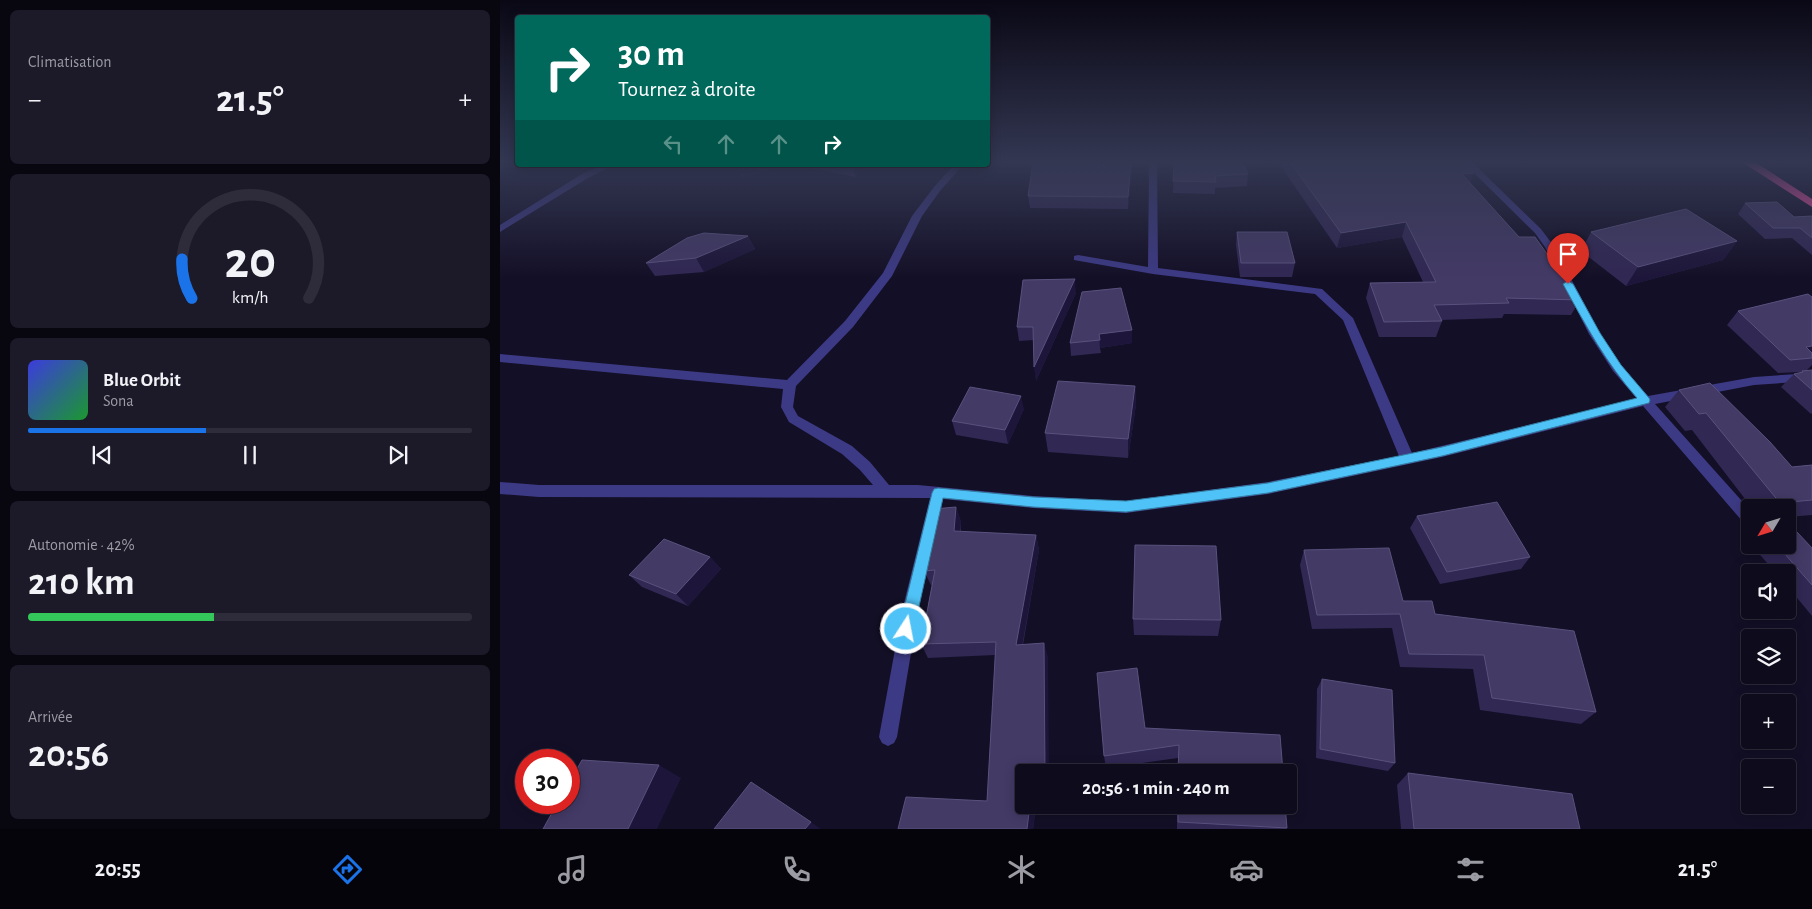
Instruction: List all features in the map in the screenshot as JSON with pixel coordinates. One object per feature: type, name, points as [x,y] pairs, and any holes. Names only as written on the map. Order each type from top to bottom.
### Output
[{"type":"street","points":[[500,229],[545,201]]},
{"type":"street","points":[[885,491],[865,466],[847,450],[793,419],[787,407],[790,385],[849,324],[888,274],[917,216],[928,201]]},
{"type":"street","points":[[1152,271],[1153,201]]},
{"type":"street","points":[[1507,201],[1538,231],[1550,247],[1595,334],[1617,368],[1741,510]]},
{"type":"street","points":[[1078,258],[1152,271],[1318,292],[1348,318],[1407,458]]},
{"type":"street","points":[[500,358],[790,385]]},
{"type":"street","points":[[500,488],[539,491],[885,491],[938,493],[1033,502],[1126,507],[1268,488],[1442,452],[1645,400],[1754,381],[1812,377]]},
{"type":"street","points":[[888,737],[910,611],[938,493]]},
{"type":"building","points":[[1318,201],[1486,201],[1519,237],[1535,237],[1580,300],[1506,298],[1509,303],[1434,305],[1442,321],[1384,322],[1370,283],[1436,282],[1406,222],[1341,233]]},
{"type":"building","points":[[1777,202],[1794,217],[1812,216],[1812,238],[1800,228],[1773,228],[1745,203]]},
{"type":"building","points":[[1686,209],[1737,241],[1638,267],[1591,232]]},
{"type":"building","points":[[1237,232],[1287,232],[1295,263],[1241,263]]},
{"type":"building","points":[[704,233],[748,236],[696,258],[646,263],[687,238]]},
{"type":"building","points":[[1075,279],[1034,367],[1033,327],[1017,327],[1023,280]]},
{"type":"building","points":[[1121,288],[1132,330],[1099,334],[1100,340],[1070,343],[1082,292]]},
{"type":"building","points":[[1808,294],[1812,297],[1812,346],[1806,347],[1812,353],[1812,358],[1790,360],[1738,311]]},
{"type":"building","points":[[1812,370],[1812,390],[1794,374]]},
{"type":"building","points":[[1058,381],[1135,386],[1128,439],[1045,433]]},
{"type":"building","points":[[1710,383],[1770,442],[1792,467],[1812,465],[1812,500],[1796,502],[1796,499],[1777,499],[1706,413],[1699,414],[1679,390]]},
{"type":"building","points":[[970,387],[1021,396],[1005,430],[952,421]]},
{"type":"building","points":[[1497,502],[1530,557],[1447,572],[1417,516]]},
{"type":"building","points":[[956,507],[954,531],[1036,535],[1016,645],[1044,643],[1045,764],[1015,764],[1015,814],[1029,814],[1027,829],[898,829],[906,797],[987,801],[996,642],[921,644],[935,570],[924,571],[933,509]]},
{"type":"building","points":[[1796,531],[1812,548],[1812,585],[1796,567],[1796,564],[1794,564],[1785,554],[1796,554]]},
{"type":"building","points":[[664,539],[710,557],[676,594],[629,575]]},
{"type":"building","points":[[1135,545],[1216,546],[1221,620],[1133,619]]},
{"type":"building","points":[[1389,548],[1403,601],[1432,601],[1435,614],[1574,631],[1596,712],[1492,698],[1484,655],[1409,654],[1400,614],[1317,615],[1304,550]]},
{"type":"building","points":[[1137,668],[1145,728],[1280,735],[1282,764],[1178,764],[1179,745],[1104,756],[1097,673]]},
{"type":"building","points":[[1322,679],[1392,690],[1395,763],[1320,749]]},
{"type":"building","points":[[582,760],[659,765],[628,829],[543,829],[551,814],[580,814],[580,764]]},
{"type":"building","points":[[1408,773],[1572,794],[1580,829],[1414,829]]},
{"type":"building","points":[[751,782],[811,822],[805,829],[714,829]]},
{"type":"building","points":[[1178,814],[1286,814],[1287,828],[1178,822]]},
{"type":"route","points":[[906,629],[938,493],[1033,502],[1126,507],[1268,488],[1442,452],[1645,400],[1617,368],[1595,334],[1568,284]]}]
